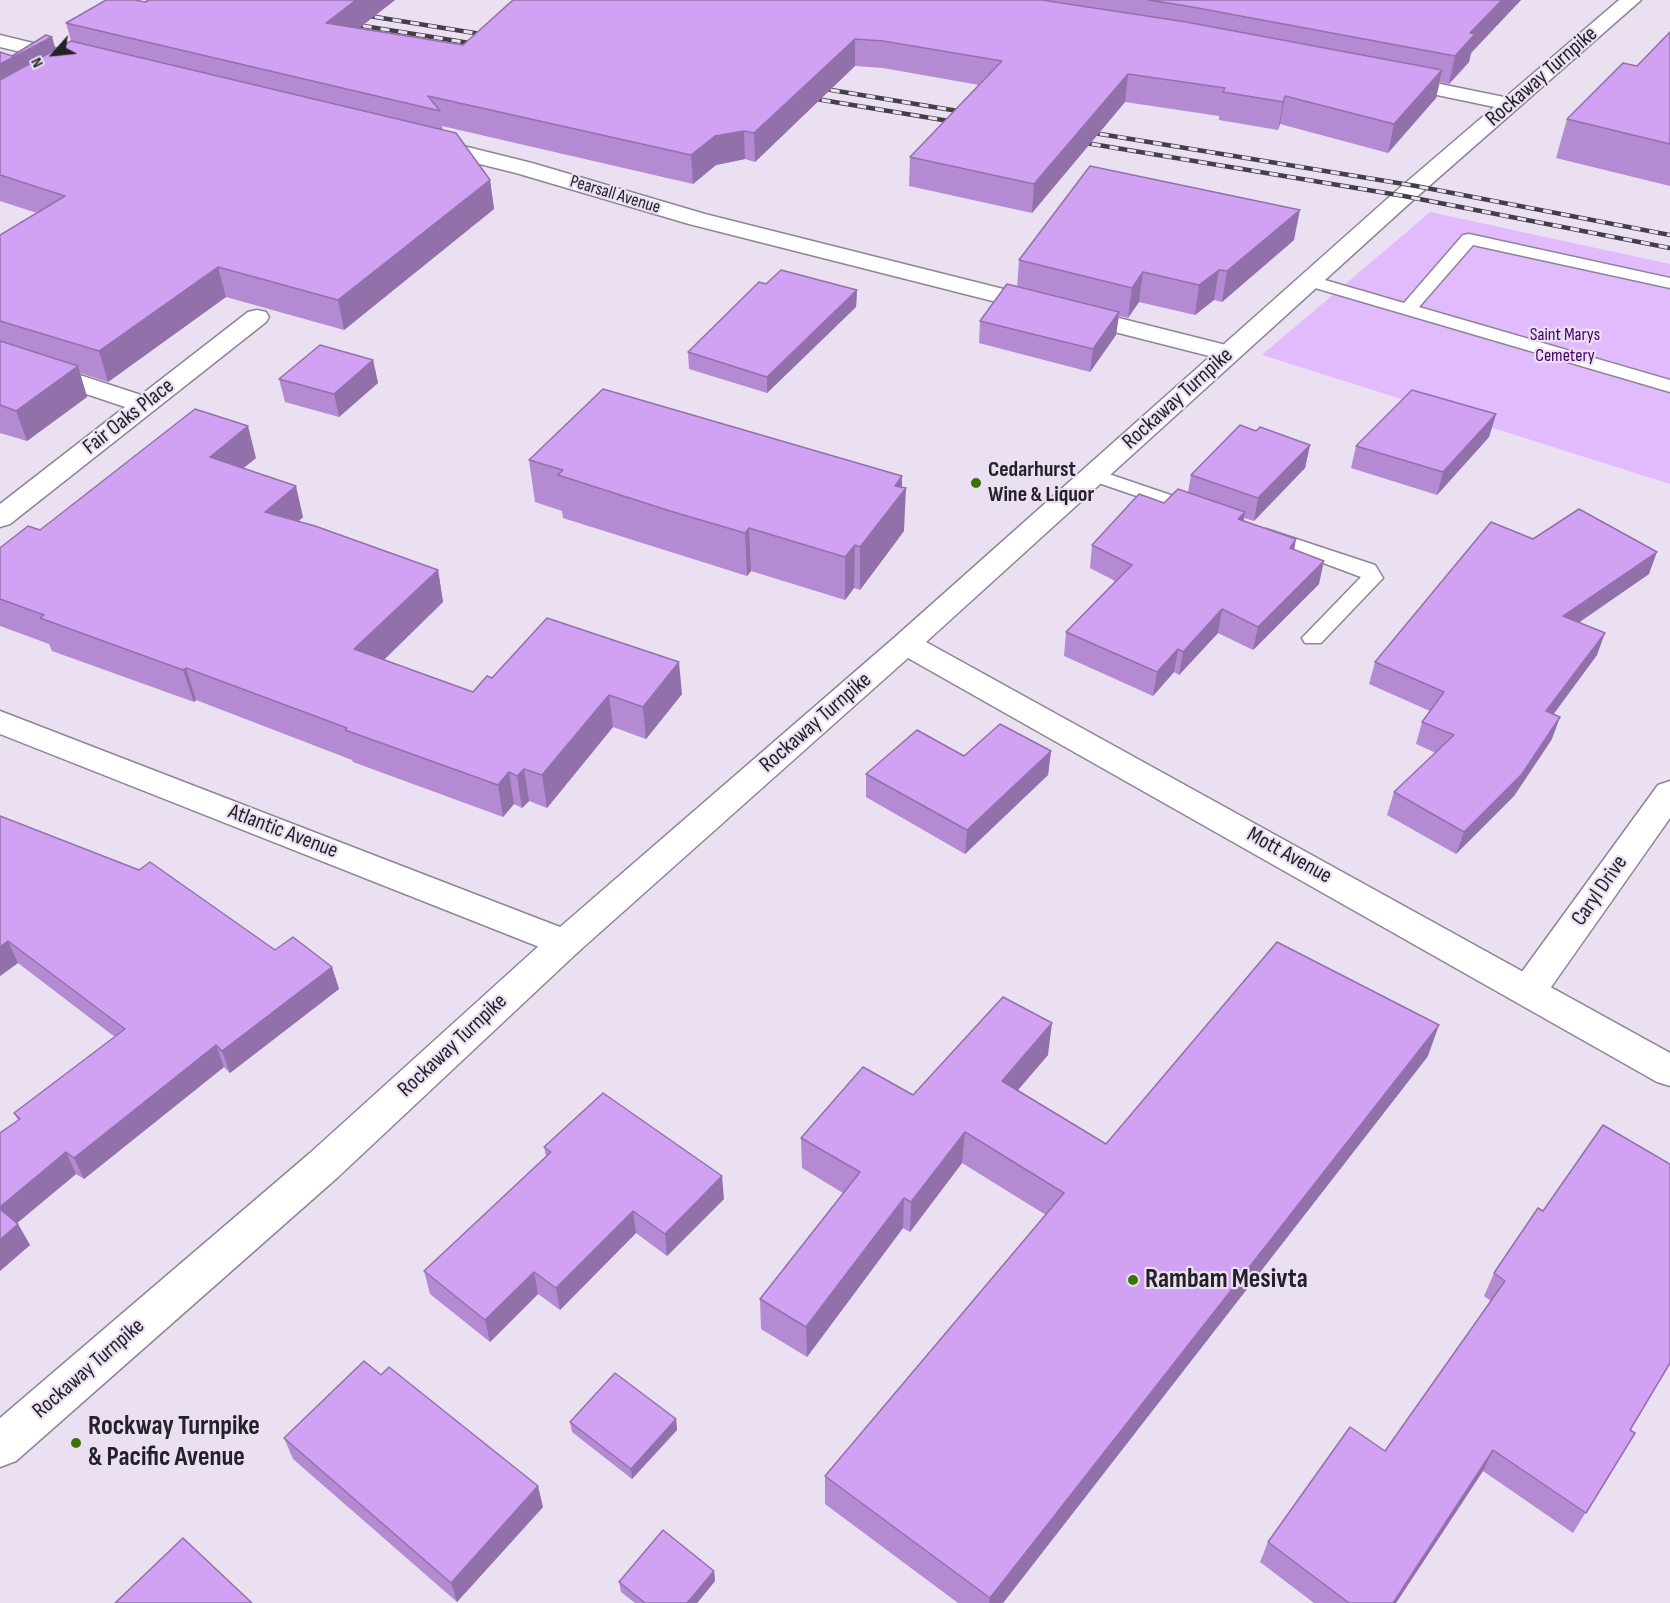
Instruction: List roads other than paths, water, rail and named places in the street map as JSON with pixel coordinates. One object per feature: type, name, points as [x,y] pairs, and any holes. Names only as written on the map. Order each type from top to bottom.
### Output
[{"type":"street","name":"Rockaway Turnpike","points":[[0,1446],[324,1165],[565,943],[906,644],[1509,104],[1631,0]]},
{"type":"street","points":[[0,41],[85,62]]},
{"type":"street","points":[[1380,78],[1509,104]]},
{"type":"street","name":"Pearsall Avenue","points":[[410,140],[524,168],[697,219],[1230,353]]},
{"type":"street","name":"Fair Oaks Place","points":[[0,518],[257,316]]},
{"type":"street","points":[[0,357],[144,405]]},
{"type":"street","name":"Mott Avenue","points":[[906,644],[1529,990],[1670,1071]]},
{"type":"street","name":"Atlantic Avenue","points":[[0,722],[565,943]]},
{"type":"street","name":"Caryl Drive","points":[[1529,990],[1670,793]]},
{"type":"lane","points":[[60,71],[85,62]]},
{"type":"lane","points":[[1408,309],[1469,239],[1670,283]]},
{"type":"lane","points":[[1311,280],[1670,386]]},
{"type":"lane","points":[[1094,475],[1215,517]]},
{"type":"lane","points":[[1247,528],[1368,570],[1372,578],[1313,638]]},
{"type":"railway","points":[[357,14],[493,36]]},
{"type":"railway","points":[[345,23],[482,45]]},
{"type":"railway","points":[[813,87],[970,113]]},
{"type":"railway","points":[[804,97],[961,123]]},
{"type":"railway","points":[[1082,131],[1416,186],[1670,235]]},
{"type":"railway","points":[[1074,141],[1404,196],[1670,248]]},
{"type":"place","name":"Cedarhurst Wine & Liquor","points":[[976,483]]},
{"type":"place","name":"Rambam Mesivta","points":[[1133,1280]]},
{"type":"place","name":"Rockway Turnpike & Pacific Avenue","points":[[76,1443]]},
{"type":"park label","name":"Saint Marys Cemetery","points":[[1565,345]]}]
